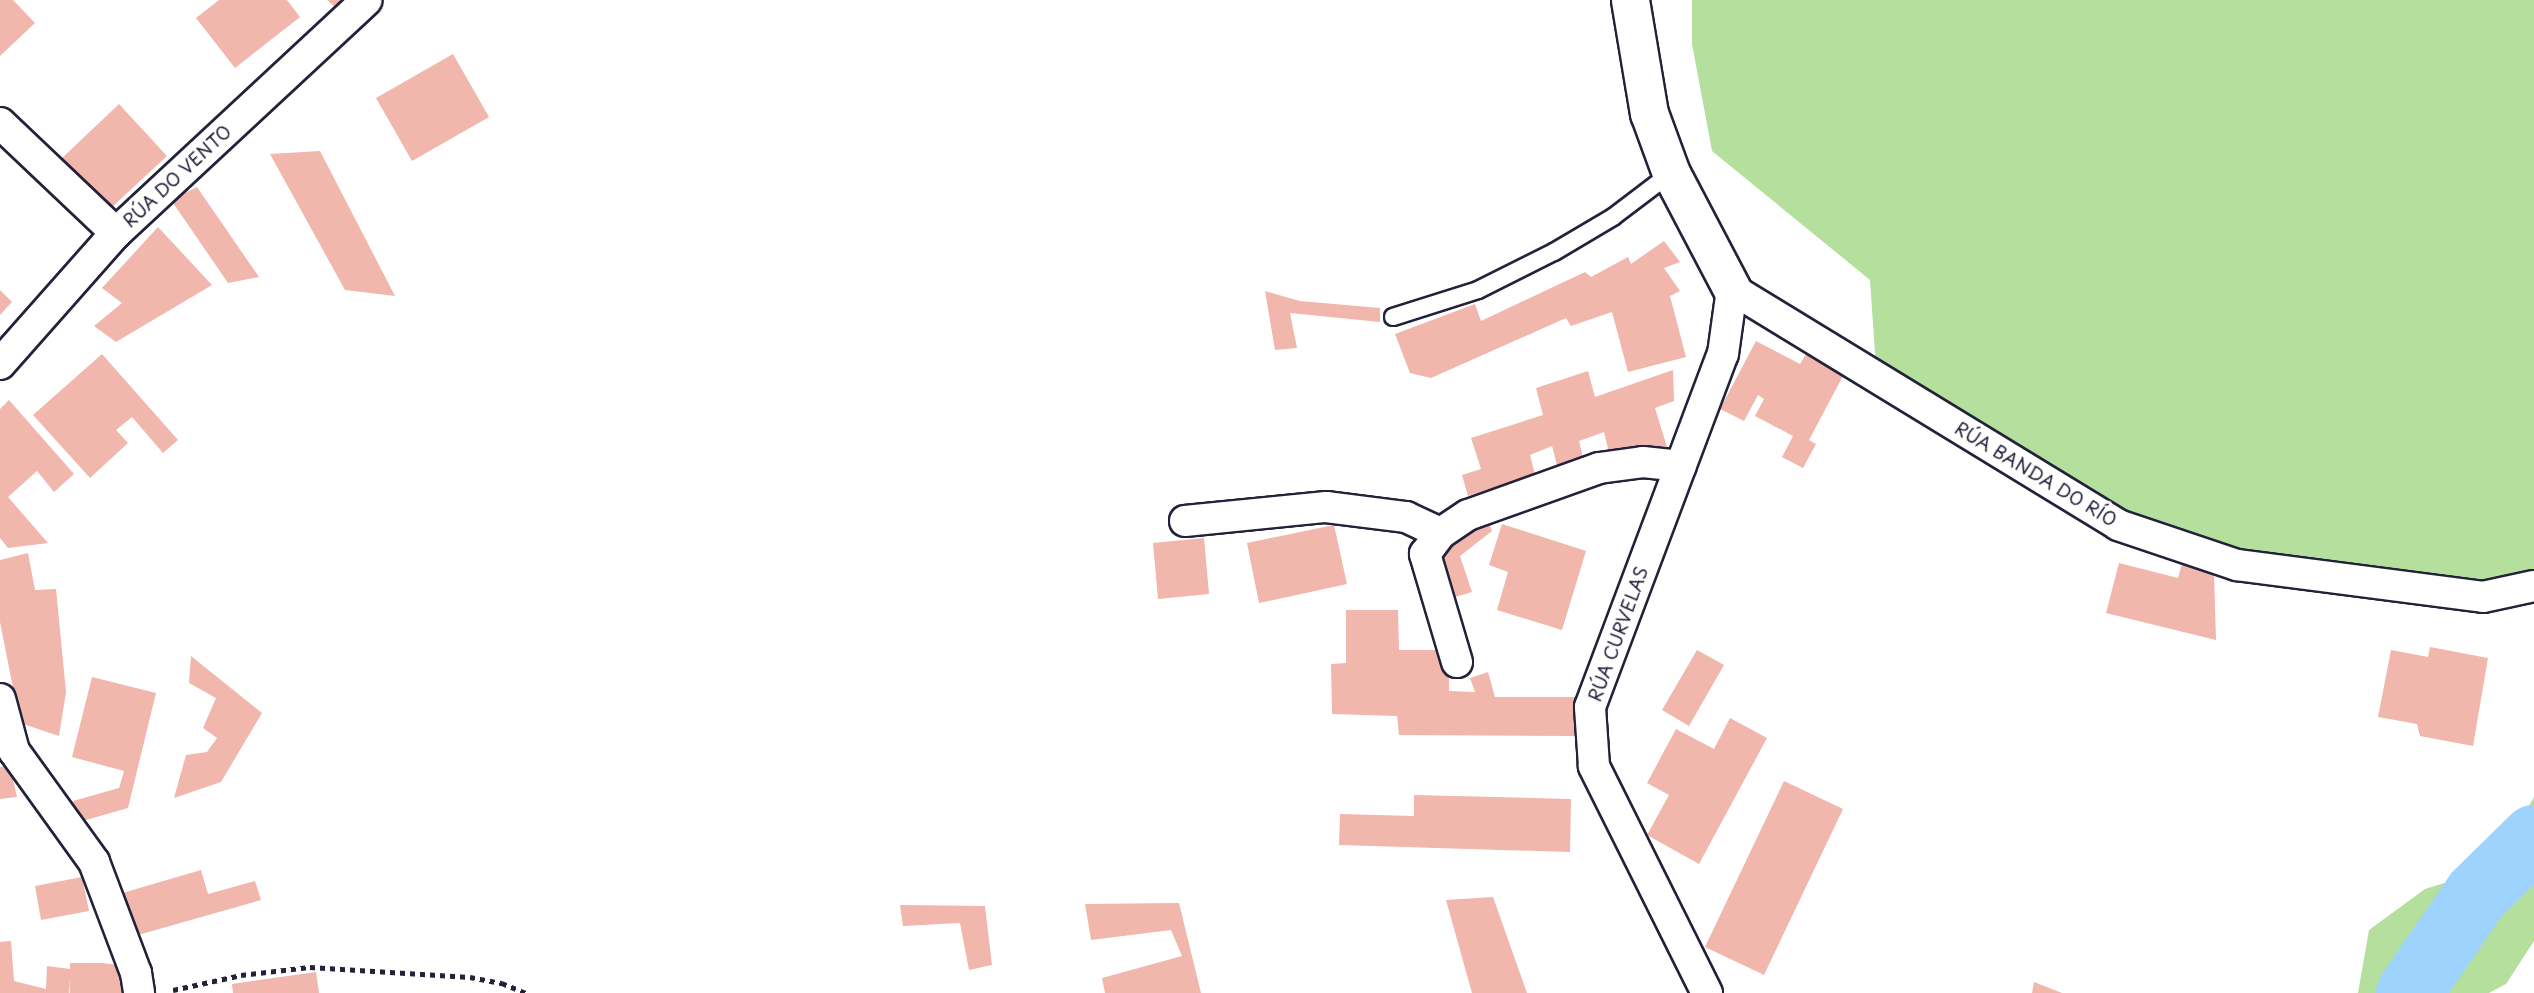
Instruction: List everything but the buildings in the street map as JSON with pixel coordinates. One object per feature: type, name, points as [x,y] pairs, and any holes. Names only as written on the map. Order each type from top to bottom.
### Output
[{"type":"street","name":"RÚA DO VENTO","points":[[0,364],[116,233],[367,0]]},
{"type":"street","points":[[1630,0],[1649,113],[1671,173],[1732,289]]},
{"type":"street","points":[[0,123],[116,233]]},
{"type":"street","name":"RÚA CURVELAS","points":[[1707,993],[1594,766],[1590,707],[1723,354],[1732,289]]},
{"type":"street","name":"RÚA BANDA DO RÍO","points":[[1732,289],[2118,525],[2238,565],[2483,597],[2534,586]]},
{"type":"street","points":[[1457,662],[1425,554],[1441,533],[1468,515],[1599,468],[1643,462],[1681,466]]},
{"type":"street","points":[[1185,521],[1326,507],[1406,517],[1441,533]]},
{"type":"street","points":[[0,699],[14,751],[94,863],[136,973],[139,993]]},
{"type":"lane","points":[[1393,317],[1478,290],[1554,252],[1613,217],[1671,173]]},
{"type":"path","points":[[162,993],[242,975],[310,967],[470,976],[502,983],[526,993]]},
{"type":"green space","points":[[1692,0],[2534,0],[2534,586],[2237,565],[2119,520],[1876,367],[1870,280],[1712,151],[1692,44]]},
{"type":"green space","points":[[2534,797],[2534,941],[2506,984],[2489,993],[2358,993],[2369,930],[2425,889],[2470,875],[2487,845],[2525,813]]},
{"type":"waterway","points":[[2409,993],[2477,894],[2534,838]]}]
